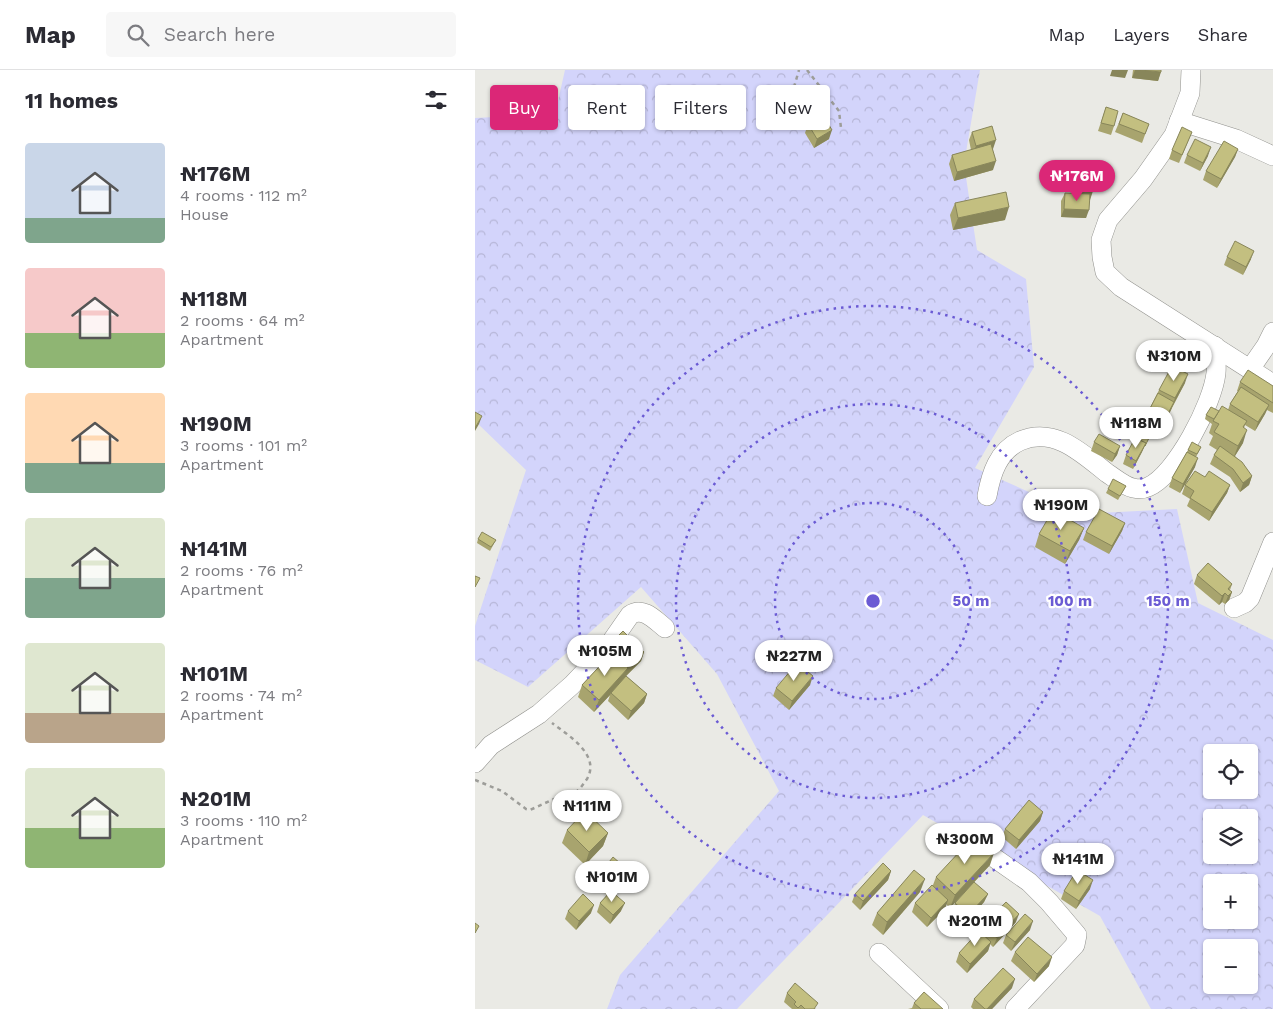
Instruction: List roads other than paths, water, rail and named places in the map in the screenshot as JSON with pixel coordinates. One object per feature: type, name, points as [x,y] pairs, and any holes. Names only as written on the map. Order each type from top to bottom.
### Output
[{"type":"street","points":[[1191,70],[1190,93],[1174,135],[1143,179],[1108,220],[1101,240],[1101,258],[1105,272],[1121,287],[1273,384]]},
{"type":"street","points":[[1179,121],[1236,139],[1273,156]]},
{"type":"street","points":[[1251,369],[1273,332]]},
{"type":"street","points":[[987,496],[994,468],[1005,451],[1021,440],[1042,435],[1053,437],[1066,443],[1127,486],[1142,489],[1148,487],[1169,470],[1200,422],[1208,404],[1216,373],[1215,346]]},
{"type":"street","points":[[1234,608],[1245,603],[1250,598],[1273,542]]},
{"type":"street","points":[[475,763],[491,745],[539,714],[572,685],[607,648],[630,615],[635,612],[643,612],[665,628]]},
{"type":"street","points":[[996,859],[1029,882],[1077,935],[1075,945],[1015,1009]]},
{"type":"street","points":[[879,954],[939,1009]]}]
